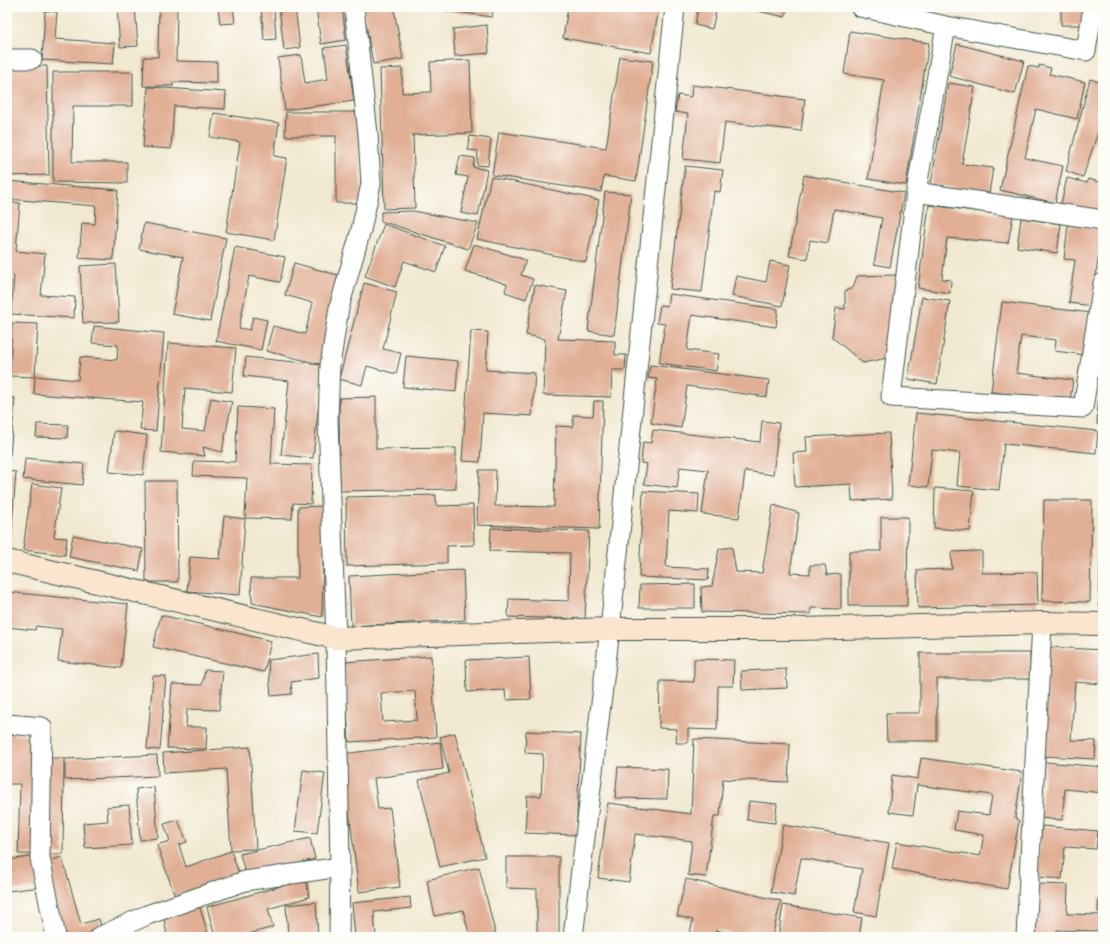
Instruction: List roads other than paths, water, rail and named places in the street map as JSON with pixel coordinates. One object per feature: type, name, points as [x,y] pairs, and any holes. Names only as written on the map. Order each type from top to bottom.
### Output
[{"type":"street","points":[[339,937],[340,867],[336,638],[328,419],[330,365],[339,308],[361,230],[371,184],[368,134],[354,7]]},
{"type":"street","points":[[573,937],[610,629],[675,7]]},
{"type":"street","points":[[860,7],[946,26],[1086,51],[1093,7],[1103,10]]},
{"type":"street","points":[[946,26],[916,192],[891,397],[1083,408],[1103,283]]},
{"type":"street","points":[[7,59],[32,59]]},
{"type":"street","points":[[916,192],[1103,220]]},
{"type":"street","points":[[7,561],[336,638],[610,629],[799,629],[1042,623],[1103,624]]},
{"type":"street","points":[[1026,937],[1042,623]]},
{"type":"street","points":[[7,724],[42,727],[40,858],[56,937]]},
{"type":"street","points":[[99,937],[147,915],[245,882],[340,867]]}]
